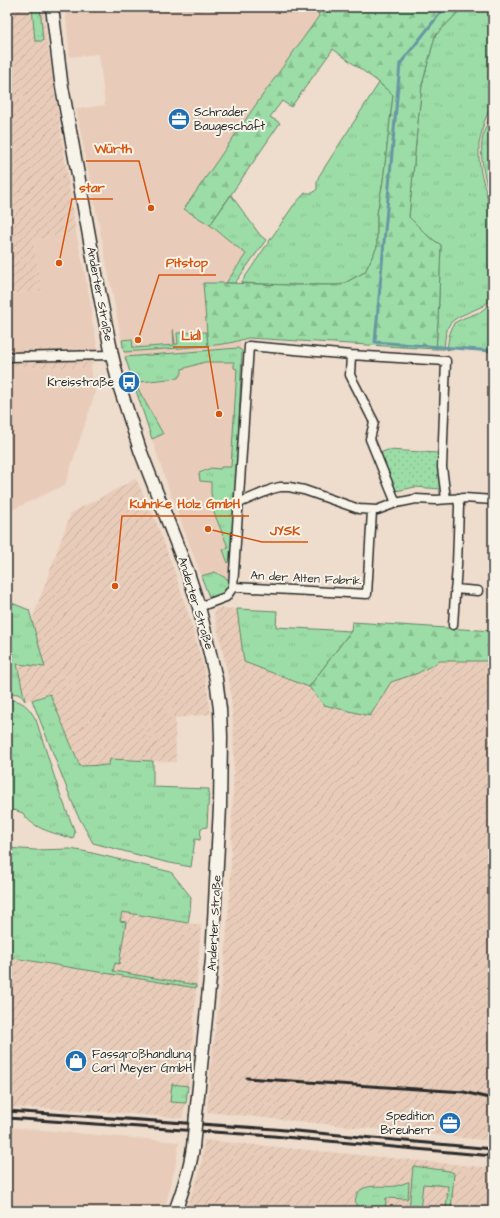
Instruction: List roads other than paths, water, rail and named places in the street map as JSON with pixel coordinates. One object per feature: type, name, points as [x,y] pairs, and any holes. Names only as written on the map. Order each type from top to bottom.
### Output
[{"type":"main road","name":"Anderter Straße","points":[[52,7],[61,81],[112,355],[119,385],[137,443],[200,607],[216,679],[221,717],[222,768],[212,952],[191,1162],[175,1211]]},
{"type":"street","points":[[200,607],[226,597],[233,586],[249,346],[351,355],[446,361],[442,467],[446,499]]},
{"type":"street","points":[[7,357],[112,355]]},
{"type":"street","points":[[351,355],[350,375],[374,422],[370,439],[396,502]]},
{"type":"street","points":[[239,503],[280,487],[304,490],[359,509],[372,510],[377,510],[396,502],[416,499],[458,498],[493,500]]},
{"type":"street","points":[[453,625],[459,506],[458,498]]},
{"type":"street","name":"An der Alten Fabrik","points":[[233,586],[367,594],[372,510]]},
{"type":"street","points":[[455,589],[478,591]]},
{"type":"waterway","points":[[445,7],[400,64],[375,342],[493,351]]},
{"type":"railway","points":[[247,1078],[464,1092],[493,1099]]},
{"type":"railway","points":[[7,1111],[274,1129],[493,1149]]},
{"type":"railway","points":[[7,1118],[273,1136],[493,1156]]},
{"type":"place","name":"Schrader Baugeschäft","points":[[179,119]]},
{"type":"place","name":"Würth","points":[[151,208]]},
{"type":"place","name":"star","points":[[59,263]]},
{"type":"place","name":"Pitstop","points":[[138,340]]},
{"type":"place","name":"Kreisstraße","points":[[129,382]]},
{"type":"place","name":"Lidl","points":[[219,414]]},
{"type":"place","name":"JYSK","points":[[208,529]]},
{"type":"place","name":"Kuhnke Holz GmbH","points":[[115,586]]},
{"type":"place","name":"Fassgroßhandlung Carl Meyer GmbH","points":[[76,1061]]},
{"type":"place","name":"Spedition Breuherr","points":[[450,1123]]}]
